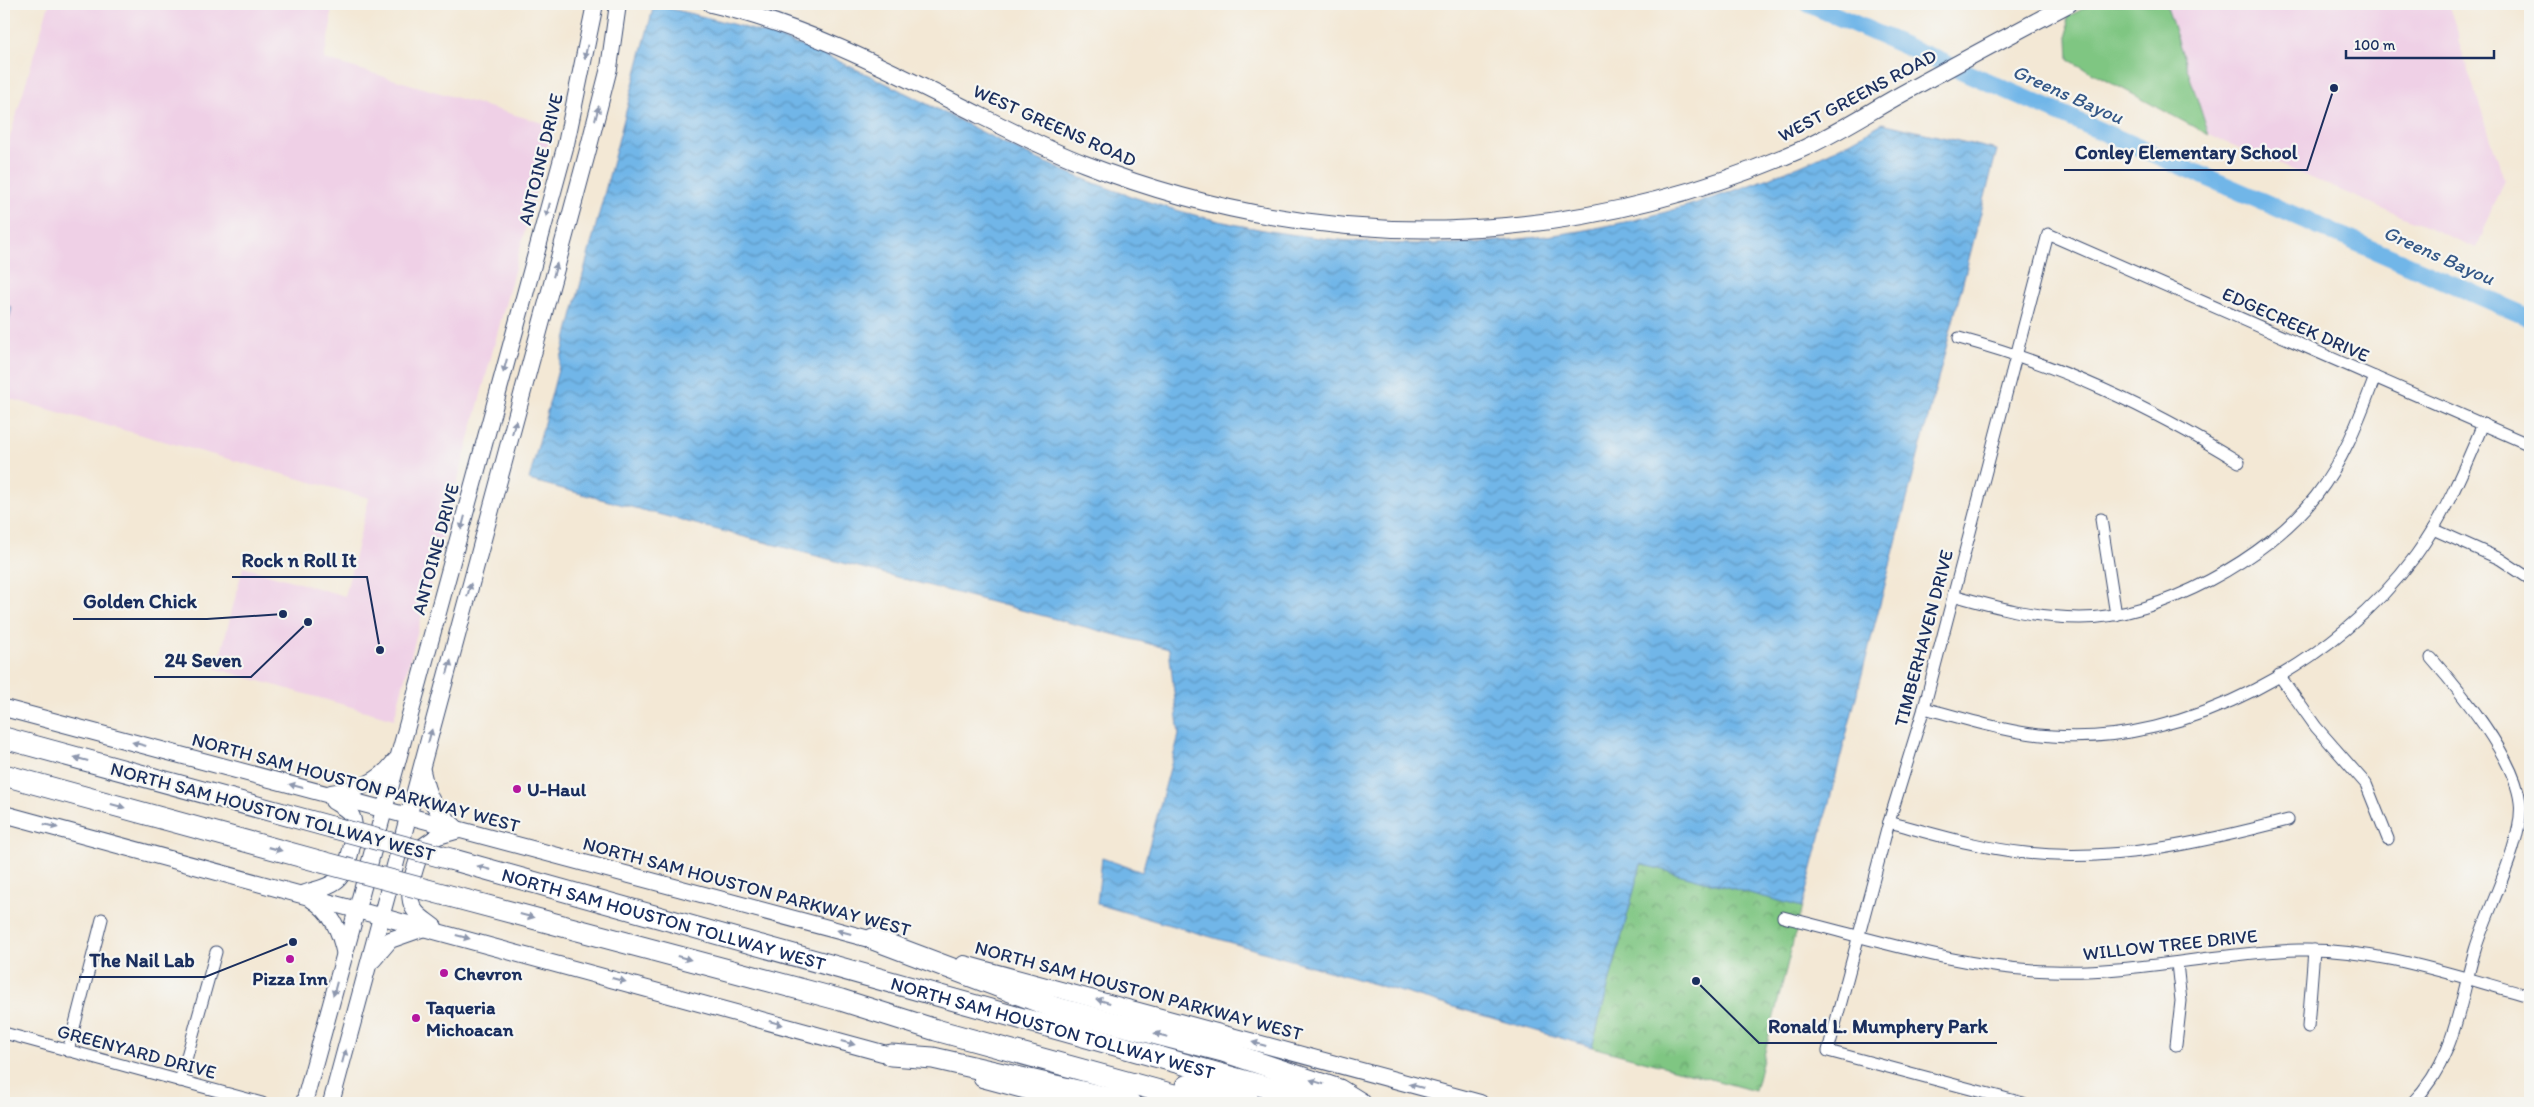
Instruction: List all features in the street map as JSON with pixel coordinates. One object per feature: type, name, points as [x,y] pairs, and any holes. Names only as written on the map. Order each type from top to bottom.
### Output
[{"type":"highway","name":"NORTH SAM HOUSTON TOLLWAY WEST","points":[[4,738],[454,860],[1323,1103]]},
{"type":"highway","name":"NORTH SAM HOUSTON TOLLWAY WEST","points":[[4,774],[322,862],[841,1000],[936,1030],[1203,1103]]},
{"type":"highway","points":[[873,939],[1056,1008],[1223,1051],[1339,1090],[1360,1103]]},
{"type":"highway","name":"NORTH SAM HOUSTON TOLLWAY WEST","points":[[841,1000],[895,1010],[1250,1103]]},
{"type":"highway","points":[[891,1055],[933,1058],[1130,1103]]},
{"type":"main road","name":"ANTOINE DRIVE","points":[[304,1103],[566,144],[595,4]]},
{"type":"main road","points":[[331,1103],[588,150],[609,68],[618,4]]},
{"type":"main road","name":"WEST GREENS ROAD","points":[[711,4],[771,20],[809,34],[900,76],[1034,142],[1125,180],[1245,213],[1296,221],[1371,229],[1421,231],[1506,227],[1598,214],[1671,197],[1726,179],[1804,148],[1863,119],[1904,93],[2069,4]]},
{"type":"main road","points":[[566,144],[588,150]]},
{"type":"main road","points":[[521,308],[544,313]]},
{"type":"main road","points":[[478,468],[501,474]]},
{"type":"main road","points":[[434,631],[457,637]]},
{"type":"main road","name":"NORTH SAM HOUSTON PARKWAY WEST","points":[[4,708],[408,817],[873,939],[1480,1103]]},
{"type":"main road","points":[[324,794],[356,789],[371,784],[382,777],[400,754]]},
{"type":"main road","points":[[422,768],[428,797],[436,811],[459,830]]},
{"type":"main road","points":[[302,894],[329,886],[343,874],[354,838],[351,814],[324,794]]},
{"type":"main road","points":[[4,814],[382,915],[1049,1100],[1072,1103]]},
{"type":"main road","points":[[432,929],[412,906],[410,892],[422,847],[438,836],[459,830]]},
{"type":"main road","points":[[302,894],[323,906],[331,918],[345,955]]},
{"type":"main road","points":[[368,966],[390,940],[432,929]]},
{"type":"street","name":"TIMBERHAVEN DRIVE","points":[[2023,1103],[1828,1051],[1889,822],[1924,708],[2048,234]]},
{"type":"street","name":"EDGECREEK DRIVE","points":[[2048,234],[2530,445]]},
{"type":"street","points":[[1959,338],[2016,353],[2153,411],[2239,462]]},
{"type":"street","points":[[1954,595],[2026,614],[2054,618],[2116,615],[2160,603],[2210,579],[2268,543],[2299,516],[2316,496],[2343,454],[2375,377]]},
{"type":"street","points":[[1924,708],[2027,734],[2070,737],[2103,736],[2181,721],[2219,707],[2279,675],[2328,644],[2370,608],[2416,555],[2433,529],[2459,480],[2483,424]]},
{"type":"street","points":[[2102,518],[2116,615]]},
{"type":"street","points":[[2433,529],[2500,559],[2530,579]]},
{"type":"street","points":[[2412,1103],[2431,1079],[2447,1049],[2486,916],[2514,844],[2520,822],[2520,801],[2504,760],[2460,691],[2431,658]]},
{"type":"street","points":[[2279,675],[2316,727],[2366,784],[2388,839]]},
{"type":"street","points":[[1889,822],[1998,849],[2064,855],[2119,852],[2178,845],[2220,837],[2288,820]]},
{"type":"street","name":"WILLOW TREE DRIVE","points":[[1783,917],[1948,957],[2021,969],[2108,971],[2261,952],[2314,950],[2366,954],[2530,996]]},
{"type":"street","points":[[68,1051],[102,919]]},
{"type":"street","points":[[2308,1027],[2314,950]]},
{"type":"street","points":[[180,1081],[216,952]]},
{"type":"street","points":[[2176,1045],[2181,1001],[2178,963]]},
{"type":"street","name":"GREENYARD DRIVE","points":[[4,1033],[262,1103]]},
{"type":"shaded area","points":[[49,4],[331,4],[331,23],[324,59],[553,126],[394,719],[217,669],[243,567],[345,596],[369,498],[4,397],[4,147],[7,147]]},
{"type":"shaded area","points":[[2166,4],[2448,4],[2504,179],[2477,248],[2209,135]]},
{"type":"green space","points":[[2092,4],[2166,4],[2209,135],[2069,60],[2067,17]]},
{"type":"green space","points":[[1641,864],[1802,907],[1755,1091],[1592,1047]]},
{"type":"water","points":[[654,5],[748,29],[804,47],[839,61],[1040,160],[1074,175],[1155,204],[1239,225],[1324,239],[1409,244],[1495,241],[1580,231],[1665,212],[1747,186],[1799,166],[1866,133],[1882,123],[1997,150],[1802,907],[1641,864],[1592,1047],[1097,904],[1102,858],[1142,872],[1179,735],[1169,649],[529,480]]},
{"type":"water","points":[[4,305],[12,307],[4,340]]},
{"type":"waterway","name":"Greens Bayou","points":[[1809,4],[2530,318]]},
{"type":"place","name":"Conley Elementary School","points":[[2334,88]]},
{"type":"place","name":"Golden Chick","points":[[283,614]]},
{"type":"place","name":"24 Seven","points":[[308,622]]},
{"type":"place","name":"Rock n Roll It","points":[[380,650]]},
{"type":"place","name":"U-Haul","points":[[517,789]]},
{"type":"place","name":"The Nail Lab","points":[[293,942]]},
{"type":"place","name":"Pizza Inn","points":[[290,959]]},
{"type":"place","name":"Chevron","points":[[444,973]]},
{"type":"place","name":"Ronald L. Mumphery Park","points":[[1696,981]]},
{"type":"place","name":"Taqueria Michoacan","points":[[416,1018]]}]
